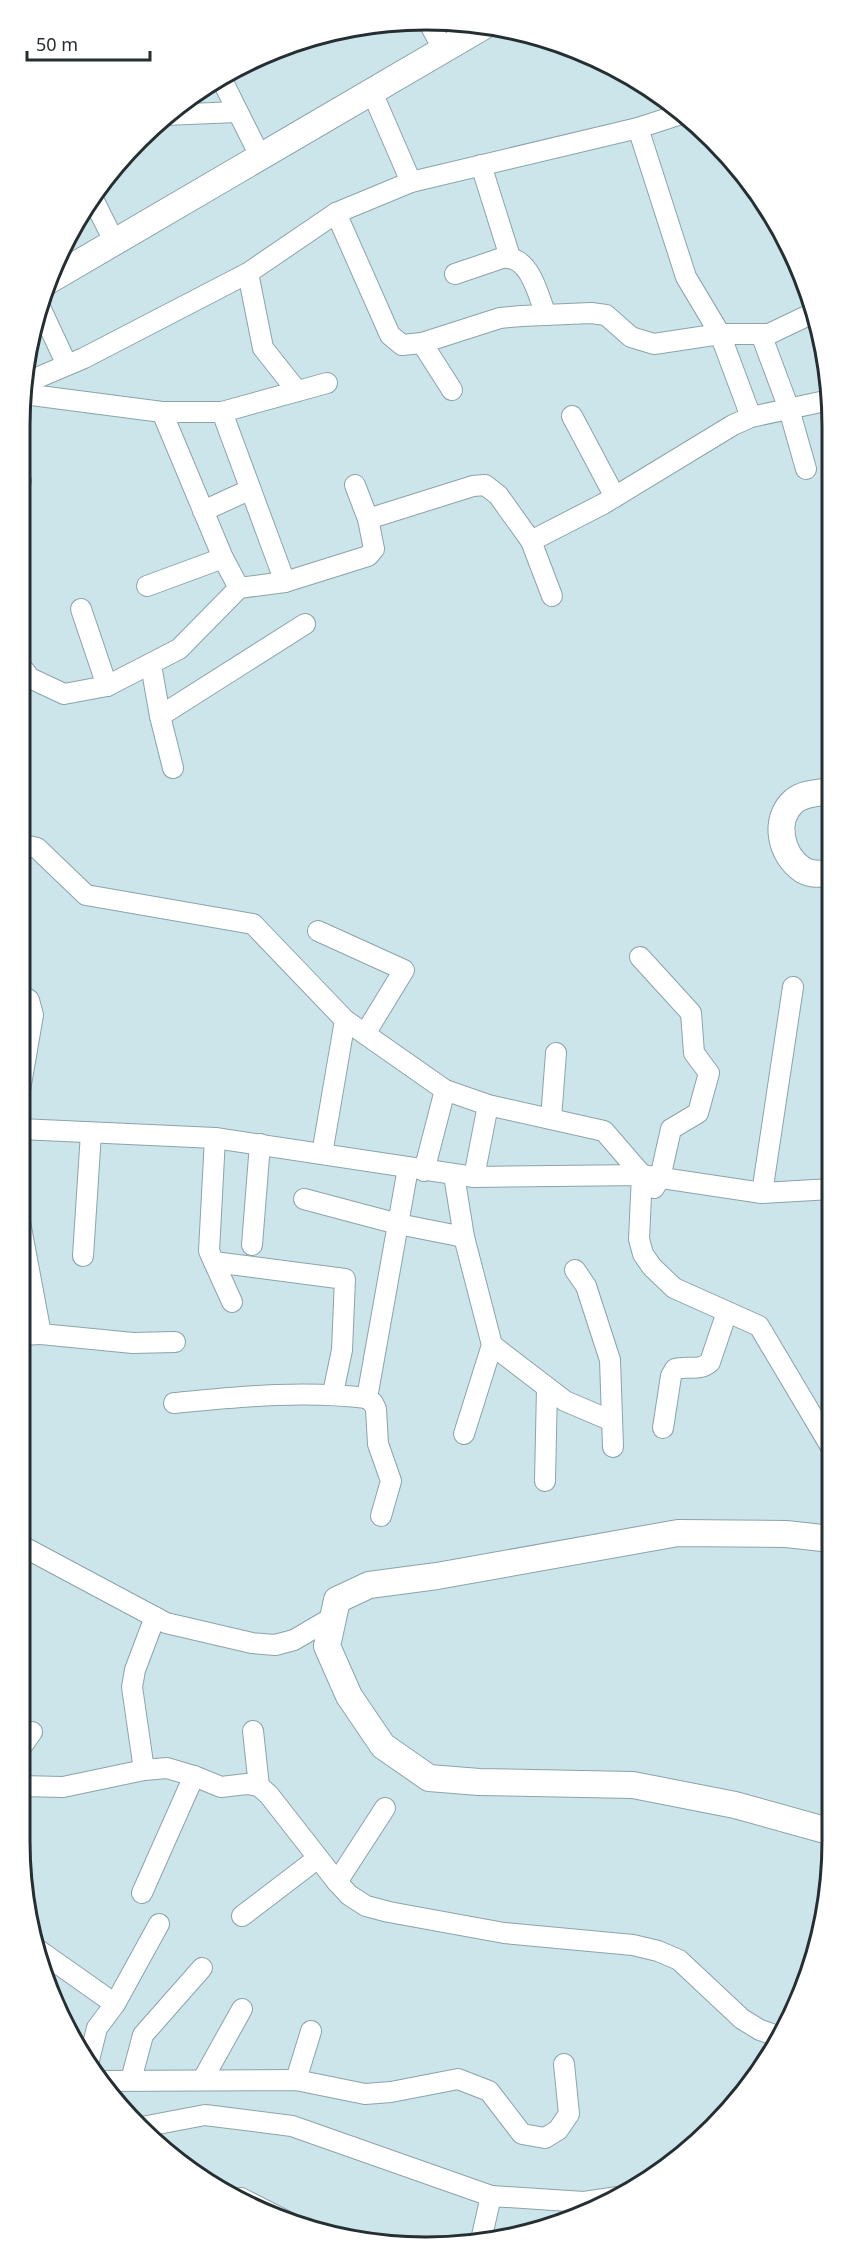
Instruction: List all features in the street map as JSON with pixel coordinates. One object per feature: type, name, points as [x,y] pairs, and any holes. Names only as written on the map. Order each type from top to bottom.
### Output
[{"type":"street","points":[[433,30],[442,49]]},
{"type":"street","points":[[60,274],[472,33]]},
{"type":"street","points":[[224,85],[260,156]]},
{"type":"street","points":[[372,92],[411,182]]},
{"type":"street","points":[[182,114],[237,112]]},
{"type":"street","points":[[33,380],[68,365],[248,273],[336,213],[411,182],[638,128],[673,117]]},
{"type":"street","points":[[638,128],[686,277],[720,334],[751,417]]},
{"type":"street","points":[[481,165],[510,257]]},
{"type":"street","points":[[97,206],[115,243]]},
{"type":"street","points":[[336,213],[390,335],[402,345],[422,343],[500,318],[591,313],[606,315],[631,337],[654,344],[720,334],[769,334],[806,316]]},
{"type":"street","points":[[455,274],[510,257],[519,261],[528,270],[546,315]]},
{"type":"street","points":[[248,273],[263,348],[297,392]]},
{"type":"street","points":[[45,318],[68,365]]},
{"type":"street","points":[[761,334],[789,409],[806,469]]},
{"type":"street","points":[[422,343],[452,390]]},
{"type":"street","points":[[31,395],[162,412],[222,412],[327,383]]},
{"type":"street","points":[[531,541],[615,497],[732,425],[751,417],[821,402]]},
{"type":"street","points":[[162,412],[223,558],[239,588]]},
{"type":"street","points":[[222,412],[285,582]]},
{"type":"street","points":[[572,416],[615,497]]},
{"type":"street","points":[[30,678],[64,694],[107,686],[179,649],[239,588],[285,582],[368,556],[374,549],[368,519],[355,485]]},
{"type":"street","points":[[368,519],[473,486],[485,485],[498,495],[531,541],[552,596]]},
{"type":"street","points":[[203,511],[249,490]]},
{"type":"street","points":[[147,586],[223,558]]},
{"type":"street","points":[[81,609],[107,686]]},
{"type":"street","points":[[160,716],[305,624]]},
{"type":"street","points":[[151,665],[160,716],[173,768]]},
{"type":"street","points":[[822,792],[809,794],[796,800],[785,811],[781,821],[786,850],[792,860],[804,871],[822,874]]},
{"type":"street","points":[[30,846],[37,848],[86,895],[253,924],[345,1020],[445,1090],[488,1105],[604,1131],[651,1177]]},
{"type":"street","points":[[318,931],[404,970],[365,1034]]},
{"type":"street","points":[[640,957],[691,1012],[694,1053],[710,1073],[698,1113],[671,1129],[651,1177],[640,1208],[639,1239],[643,1254],[652,1267],[674,1288],[759,1326],[822,1432]]},
{"type":"street","points":[[762,1193],[794,987]]},
{"type":"street","points":[[30,1004],[33,1015],[30,1032]]},
{"type":"street","points":[[322,1154],[345,1020]]},
{"type":"street","points":[[551,1119],[556,1053]]},
{"type":"street","points":[[367,1398],[398,1224],[445,1090]]},
{"type":"street","points":[[464,1434],[492,1345],[464,1237],[464,1176],[488,1105]]},
{"type":"street","points":[[30,1130],[215,1138],[464,1176],[651,1177],[762,1193],[822,1190]]},
{"type":"street","points":[[83,1256],[91,1133]]},
{"type":"street","points":[[215,1138],[209,1251],[232,1302]]},
{"type":"street","points":[[252,1245],[260,1144]]},
{"type":"street","points":[[304,1199],[398,1224],[464,1237]]},
{"type":"street","points":[[214,1262],[345,1279],[342,1350],[333,1394]]},
{"type":"street","points":[[575,1270],[586,1286],[610,1360],[613,1447]]},
{"type":"street","points":[[30,1287],[41,1334]]},
{"type":"street","points":[[663,1428],[671,1376],[675,1369],[696,1368],[710,1362],[727,1312]]},
{"type":"street","points":[[30,1335],[133,1343],[175,1342]]},
{"type":"street","points":[[492,1345],[565,1401],[612,1420]]},
{"type":"street","points":[[545,1481],[547,1388]]},
{"type":"street","points":[[174,1403],[264,1395],[333,1394],[367,1398],[376,1409],[378,1444],[391,1481],[381,1516]]},
{"type":"street","points":[[822,1538],[786,1534],[678,1533],[436,1576],[369,1585],[337,1600],[327,1646],[349,1696],[383,1746],[429,1778],[479,1782],[633,1785],[735,1805],[822,1829]]},
{"type":"street","points":[[30,1550],[165,1623],[252,1644],[275,1645],[294,1640],[333,1617]]},
{"type":"street","points":[[144,1770],[132,1687],[135,1670],[155,1617]]},
{"type":"street","points":[[253,1731],[259,1786]]},
{"type":"street","points":[[30,1786],[63,1787],[144,1770],[167,1768],[220,1787],[259,1786],[269,1795],[337,1882],[349,1895],[366,1906],[504,1933],[633,1945],[658,1951],[679,1960],[742,2019],[772,2034]]},
{"type":"street","points":[[142,1893],[194,1776]]},
{"type":"street","points":[[337,1882],[385,1808]]},
{"type":"street","points":[[242,1916],[318,1858]]},
{"type":"street","points":[[91,2052],[97,2028],[115,2004],[159,1924]]},
{"type":"street","points":[[47,1956],[115,2004]]},
{"type":"street","points":[[131,2080],[143,2035],[202,1968]]},
{"type":"street","points":[[202,2079],[242,2009]]},
{"type":"street","points":[[296,2080],[311,2031]]},
{"type":"street","points":[[111,2081],[296,2080],[365,2094],[391,2092],[458,2079],[489,2091],[522,2134],[544,2138],[558,2130],[569,2114],[564,2064]]},
{"type":"street","points":[[151,2125],[205,2115],[292,2126],[490,2196],[590,2201]]},
{"type":"street","points":[[482,2233],[490,2196]]}]
